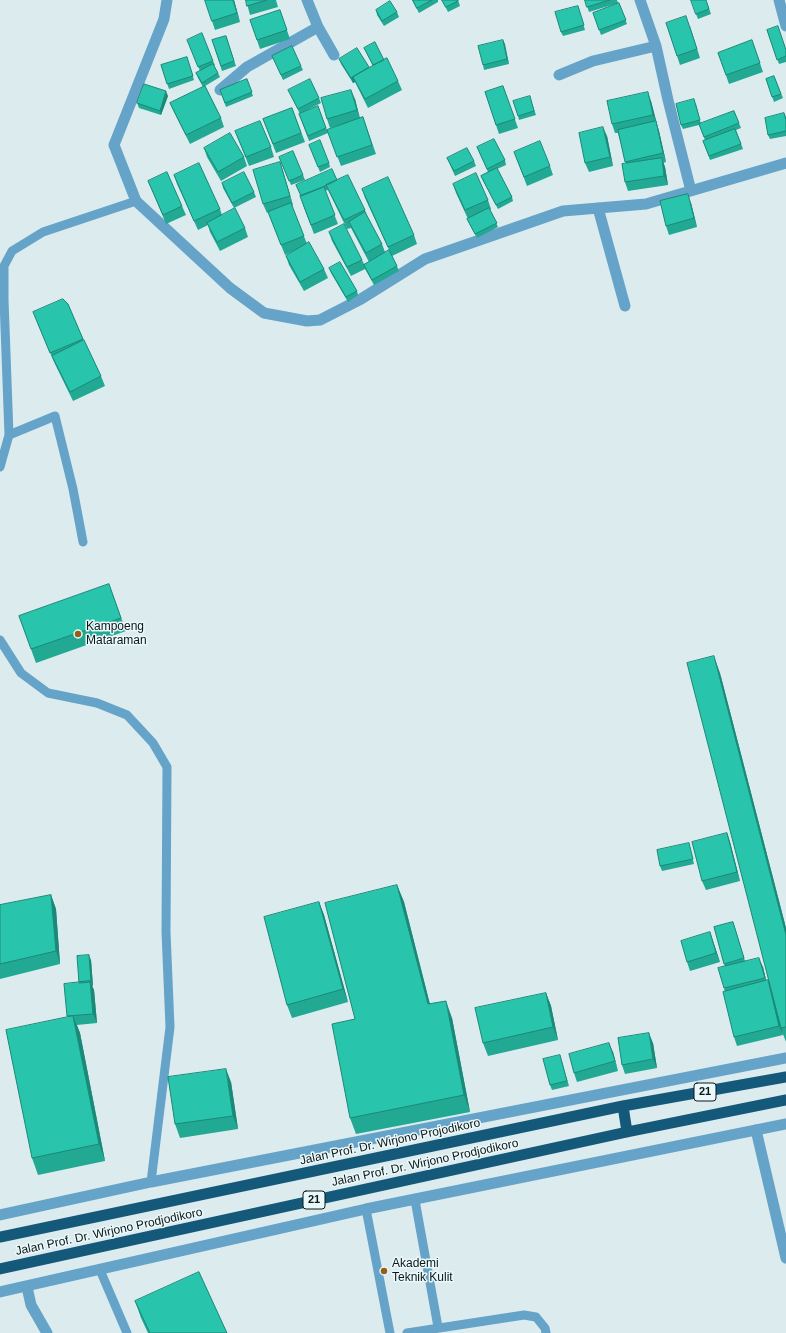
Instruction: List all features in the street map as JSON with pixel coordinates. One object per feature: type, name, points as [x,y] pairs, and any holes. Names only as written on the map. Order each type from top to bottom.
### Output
[{"type":"highway","name":"Jalan Prof. Dr. Wirjono Projodikoro","points":[[0,1237],[623,1106],[786,1078]]},
{"type":"highway","name":"Jalan Prof. Dr. Wirjono Prodjodikoro","points":[[0,1268],[627,1132],[786,1100]]},
{"type":"highway","points":[[623,1106],[627,1132]]},
{"type":"street","points":[[167,0],[164,19],[114,145],[136,200],[230,288],[264,313],[307,321],[320,320],[361,299],[425,259],[563,211],[646,204],[786,163]]},
{"type":"street","points":[[307,0],[318,27],[334,55]]},
{"type":"street","points":[[640,0],[656,46],[691,191]]},
{"type":"street","points":[[779,0],[786,26]]},
{"type":"street","points":[[220,90],[247,67],[318,27]]},
{"type":"street","points":[[559,75],[593,61],[656,46]]},
{"type":"street","points":[[598,208],[625,306]]},
{"type":"street","points":[[0,1214],[151,1182],[786,1058]]},
{"type":"street","points":[[0,1292],[366,1209],[786,1124]]},
{"type":"street","points":[[756,1130],[786,1258]]},
{"type":"street","points":[[27,1287],[31,1305],[48,1333]]},
{"type":"lane","points":[[0,467],[9,435],[4,266],[12,251],[42,232],[136,200]]},
{"type":"lane","points":[[9,435],[55,416],[73,489],[83,542]]},
{"type":"lane","points":[[0,640],[20,673],[48,693],[98,703],[127,715],[153,743],[167,767],[166,932],[170,1027],[151,1182]]},
{"type":"lane","points":[[415,1200],[438,1327]]},
{"type":"lane","points":[[366,1209],[390,1333]]},
{"type":"lane","points":[[100,1270],[127,1333]]},
{"type":"lane","points":[[407,1333],[438,1327],[524,1315],[536,1317],[545,1328],[546,1333]]},
{"type":"building","points":[[205,0],[233,0],[237,13],[212,21]]},
{"type":"building","points":[[246,0],[267,0],[247,6]]},
{"type":"building","points":[[413,0],[432,0],[417,8]]},
{"type":"building","points":[[442,0],[458,0],[458,1],[446,7]]},
{"type":"building","points":[[585,0],[610,0],[587,7]]},
{"type":"building","points":[[691,0],[706,0],[709,9],[696,14]]},
{"type":"building","points":[[390,1],[397,12],[382,21],[376,10]]},
{"type":"building","points":[[619,3],[626,20],[599,30],[593,13]]},
{"type":"building","points":[[578,6],[584,25],[561,32],[555,12]]},
{"type":"building","points":[[280,10],[287,30],[257,40],[250,20]]},
{"type":"building","points":[[686,16],[697,49],[677,56],[666,23]]},
{"type":"building","points":[[778,26],[786,50],[786,56],[777,60],[767,30]]},
{"type":"building","points":[[202,33],[213,61],[198,67],[187,40]]},
{"type":"building","points":[[226,36],[234,61],[221,66],[212,40]]},
{"type":"building","points":[[503,40],[507,59],[483,65],[478,46]]},
{"type":"building","points":[[752,40],[760,63],[726,75],[718,53]]},
{"type":"building","points":[[375,42],[384,60],[373,65],[364,48]]},
{"type":"building","points":[[292,46],[301,66],[281,75],[272,56]]},
{"type":"building","points":[[357,48],[369,67],[351,78],[339,59]]},
{"type":"building","points":[[187,57],[193,76],[167,84],[161,65]]},
{"type":"building","points":[[387,58],[398,81],[365,99],[353,77]]},
{"type":"building","points":[[213,64],[218,73],[202,83],[196,73]]},
{"type":"building","points":[[774,76],[781,94],[772,97],[766,79]]},
{"type":"building","points":[[247,79],[252,92],[225,103],[220,90]]},
{"type":"building","points":[[310,79],[319,98],[298,109],[288,90]]},
{"type":"building","points":[[144,84],[166,91],[160,111],[137,103]]},
{"type":"building","points":[[205,86],[221,118],[186,135],[170,103]]},
{"type":"building","points":[[503,86],[515,119],[496,125],[485,92]]},
{"type":"building","points":[[351,90],[357,110],[327,119],[321,98]]},
{"type":"building","points":[[648,92],[653,115],[612,124],[607,101]]},
{"type":"building","points":[[530,96],[534,111],[518,116],[513,101]]},
{"type":"building","points":[[694,99],[700,120],[681,125],[676,104]]},
{"type":"building","points":[[318,106],[326,128],[308,136],[299,114]]},
{"type":"building","points":[[292,108],[301,133],[273,144],[263,119]]},
{"type":"building","points":[[734,111],[739,123],[704,137],[699,124]]},
{"type":"building","points":[[784,113],[786,120],[786,131],[768,135],[765,118]]},
{"type":"building","points":[[363,117],[372,145],[337,157],[327,130]]},
{"type":"building","points":[[260,121],[271,147],[246,157],[235,131]]},
{"type":"building","points":[[656,121],[663,153],[625,162],[618,130]]},
{"type":"building","points":[[603,127],[610,157],[585,163],[579,133]]},
{"type":"building","points":[[735,129],[741,144],[709,156],[703,141]]},
{"type":"building","points":[[230,133],[244,157],[218,172],[204,148]]},
{"type":"building","points":[[494,139],[505,160],[487,169],[477,147]]},
{"type":"building","points":[[320,140],[329,163],[318,167],[309,145]]},
{"type":"building","points":[[540,141],[550,166],[524,177],[514,152]]},
{"type":"building","points":[[467,148],[474,161],[454,171],[447,158]]},
{"type":"building","points":[[293,151],[303,175],[289,181],[279,157]]},
{"type":"building","points":[[662,158],[664,176],[625,182],[622,164]]},
{"type":"building","points":[[280,162],[290,196],[263,204],[253,170]]},
{"type":"building","points":[[199,163],[220,209],[194,221],[174,175]]},
{"type":"building","points":[[497,168],[512,197],[496,205],[481,176]]},
{"type":"building","points":[[332,169],[337,180],[301,196],[296,185]]},
{"type":"building","points":[[167,172],[182,206],[163,215],[148,181]]},
{"type":"building","points":[[244,172],[254,192],[232,203],[222,183]]},
{"type":"building","points":[[476,173],[488,200],[465,210],[453,184]]},
{"type":"building","points":[[348,175],[365,210],[344,220],[326,185]]},
{"type":"building","points":[[388,177],[414,235],[388,247],[362,189]]},
{"type":"building","points":[[324,187],[335,215],[311,225],[300,196]]},
{"type":"building","points":[[688,194],[694,218],[666,226],[660,201]]},
{"type":"building","points":[[291,203],[304,236],[281,245],[268,212]]},
{"type":"building","points":[[235,208],[245,228],[217,242],[207,223]]},
{"type":"building","points":[[489,208],[497,223],[475,234],[467,219]]},
{"type":"building","points":[[365,212],[382,244],[366,253],[349,222]]},
{"type":"building","points":[[344,224],[362,260],[347,267],[329,232]]},
{"type":"building","points":[[309,242],[324,269],[300,282],[286,256]]},
{"type":"building","points":[[389,250],[397,266],[372,280],[364,265]]},
{"type":"building","points":[[340,262],[357,291],[346,297],[329,268]]},
{"type":"building","points":[[63,299],[68,304],[83,339],[50,353],[33,312]]},
{"type":"building","points":[[84,340],[101,376],[70,392],[52,356]]},
{"type":"building","points":[[109,584],[121,618],[31,649],[19,616]]},
{"type":"building","points":[[714,656],[786,935],[786,1027],[781,1028],[687,663]]},
{"type":"building","points":[[727,833],[737,872],[702,881],[692,842]]},
{"type":"building","points":[[689,843],[693,859],[660,866],[657,850]]},
{"type":"building","points":[[397,885],[428,1004],[446,1001],[464,1095],[350,1118],[332,1024],[355,1019],[325,903]]},
{"type":"building","points":[[51,895],[56,951],[0,964],[0,905]]},
{"type":"building","points":[[319,902],[343,989],[287,1005],[264,917]]},
{"type":"building","points":[[733,922],[744,958],[724,964],[714,927]]},
{"type":"building","points":[[710,932],[716,953],[687,962],[681,941]]},
{"type":"building","points":[[89,955],[91,982],[79,983],[77,956]]},
{"type":"building","points":[[759,958],[765,978],[724,988],[718,968]]},
{"type":"building","points":[[768,980],[779,1026],[734,1037],[723,992]]},
{"type":"building","points":[[90,981],[93,1014],[67,1016],[64,984]]},
{"type":"building","points":[[546,993],[553,1027],[483,1043],[475,1008]]},
{"type":"building","points":[[73,1016],[99,1144],[32,1158],[6,1030]]},
{"type":"building","points":[[649,1033],[653,1059],[622,1065],[618,1038]]},
{"type":"building","points":[[609,1043],[615,1061],[574,1073],[569,1054]]},
{"type":"building","points":[[560,1055],[567,1081],[550,1085],[543,1059]]},
{"type":"building","points":[[226,1069],[233,1116],[175,1124],[168,1077]]},
{"type":"building","points":[[199,1272],[227,1333],[150,1333],[135,1301]]},
{"type":"place","name":"Kampoeng Mataraman","points":[[78,634]]},
{"type":"place","name":"Akademi Teknik Kulit","points":[[384,1271]]}]
